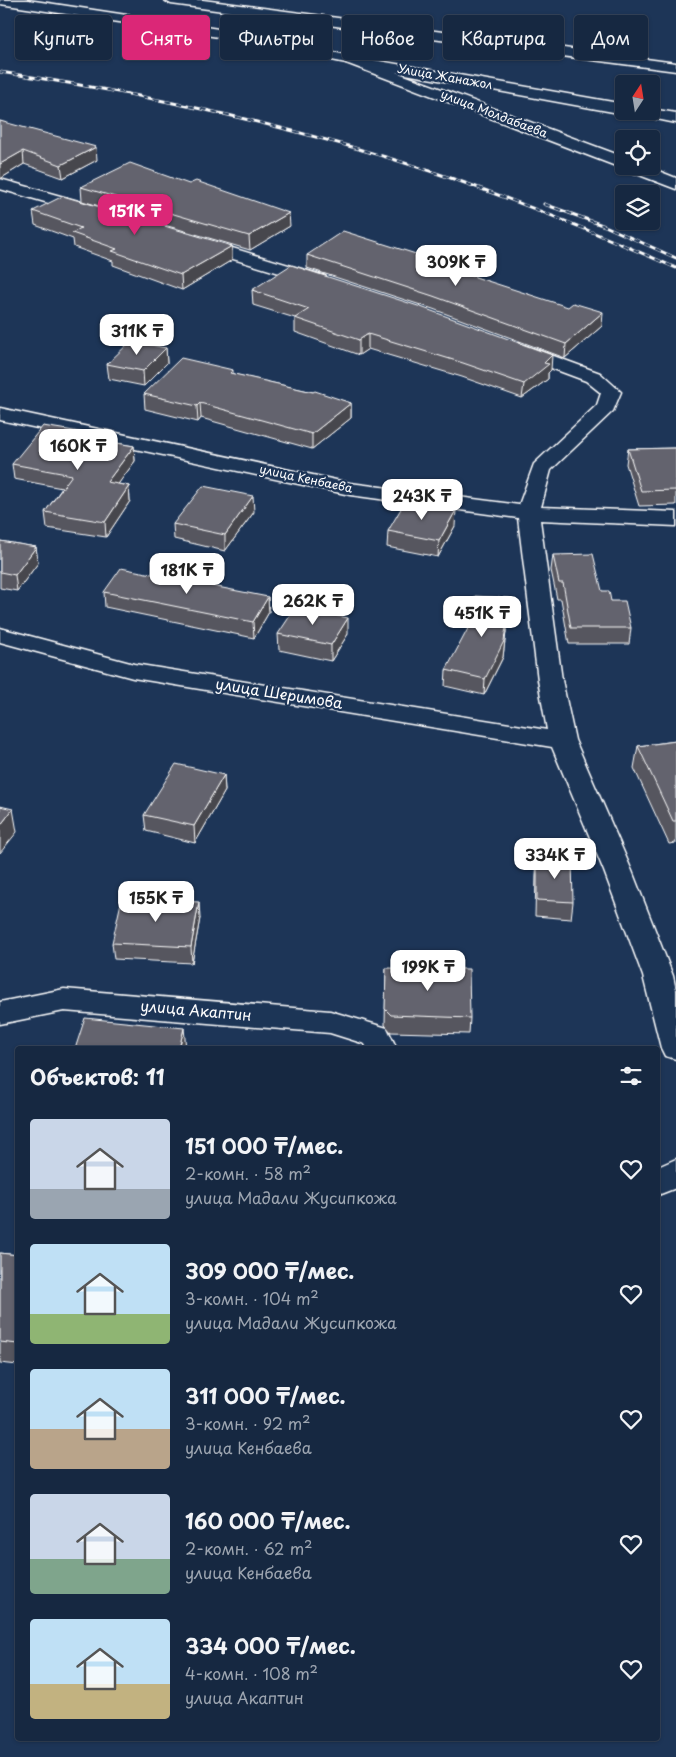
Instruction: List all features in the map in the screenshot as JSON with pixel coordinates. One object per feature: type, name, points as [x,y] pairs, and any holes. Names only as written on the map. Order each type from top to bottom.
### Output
[{"type":"street","name":"Улица Жанажол","points":[[0,0],[225,34],[342,58]]},
{"type":"street","points":[[171,0],[342,22]]},
{"type":"street","points":[[433,35],[676,67]]},
{"type":"street","name":"Улица Жанажол","points":[[351,60],[615,107]]},
{"type":"street","name":"улица Молдабаева","points":[[351,60],[615,160]]},
{"type":"street","points":[[660,115],[676,118]]},
{"type":"street","points":[[654,175],[676,184]]},
{"type":"street","points":[[0,184],[102,214]]},
{"type":"street","points":[[176,236],[333,285]]},
{"type":"street","points":[[500,343],[593,377],[611,392],[606,407],[541,468],[528,513],[550,680],[562,740],[618,871],[658,976],[676,1048]]},
{"type":"street","name":"улица Кенбаева","points":[[0,414],[350,489],[528,513],[676,519]]},
{"type":"street","name":"улица Шеримова","points":[[0,635],[133,671],[562,740]]},
{"type":"street","name":"улица Акаптин","points":[[0,1013],[64,1000],[330,1022],[376,1036],[381,1046]]},
{"type":"street","points":[[660,1181],[676,1172]]},
{"type":"building","points":[[0,121],[96,147],[61,165],[23,151],[0,164]]},
{"type":"building","points":[[130,163],[189,184],[196,181],[289,213],[249,236],[81,187]]},
{"type":"building","points":[[63,196],[232,246],[181,275],[112,251],[117,249],[72,233],[81,228],[33,211]]},
{"type":"building","points":[[343,231],[473,272],[469,275],[568,307],[573,303],[603,312],[566,344],[433,296],[307,255]]},
{"type":"building","points":[[291,265],[418,306],[552,355],[544,363],[549,364],[524,384],[368,334],[359,340],[295,318],[309,309],[252,290]]},
{"type":"building","points":[[131,341],[166,348],[143,371],[107,364]]},
{"type":"building","points":[[181,358],[233,370],[230,373],[315,391],[351,403],[312,434],[200,403],[197,406],[144,394]]},
{"type":"building","points":[[43,426],[86,433],[83,437],[134,446],[107,482],[129,486],[105,522],[45,512],[72,475],[12,464]]},
{"type":"building","points":[[676,448],[676,490],[641,491],[628,449]]},
{"type":"building","points":[[203,486],[253,496],[225,535],[173,524]]},
{"type":"building","points":[[406,500],[456,510],[439,541],[388,531]]},
{"type":"building","points":[[0,541],[36,547],[15,575],[0,572]]},
{"type":"building","points":[[593,554],[602,591],[609,591],[611,601],[625,601],[631,628],[571,628],[563,583],[559,583],[553,555]]},
{"type":"building","points":[[121,568],[268,597],[253,622],[104,592]]},
{"type":"building","points":[[475,596],[510,598],[504,641],[485,679],[446,670],[472,621]]},
{"type":"building","points":[[296,607],[348,618],[331,645],[278,634]]},
{"type":"building","points":[[676,741],[676,821],[673,821],[638,746]]},
{"type":"building","points":[[176,764],[224,775],[194,826],[144,815]]},
{"type":"building","points":[[0,806],[13,809],[0,826]]},
{"type":"building","points":[[537,858],[572,860],[573,902],[537,900]]},
{"type":"building","points":[[122,898],[199,902],[191,947],[112,943]]},
{"type":"building","points":[[386,968],[469,969],[470,1018],[391,1015],[385,1009]]},
{"type":"building","points":[[85,1018],[184,1028],[180,1046],[76,1046]]},
{"type":"building","points":[[0,1253],[15,1255],[15,1344],[0,1342]]},
{"type":"railway","points":[[0,72],[109,90],[217,112],[377,154],[523,205],[676,268]]},
{"type":"railway","points":[[544,204],[605,226],[676,258]]}]
